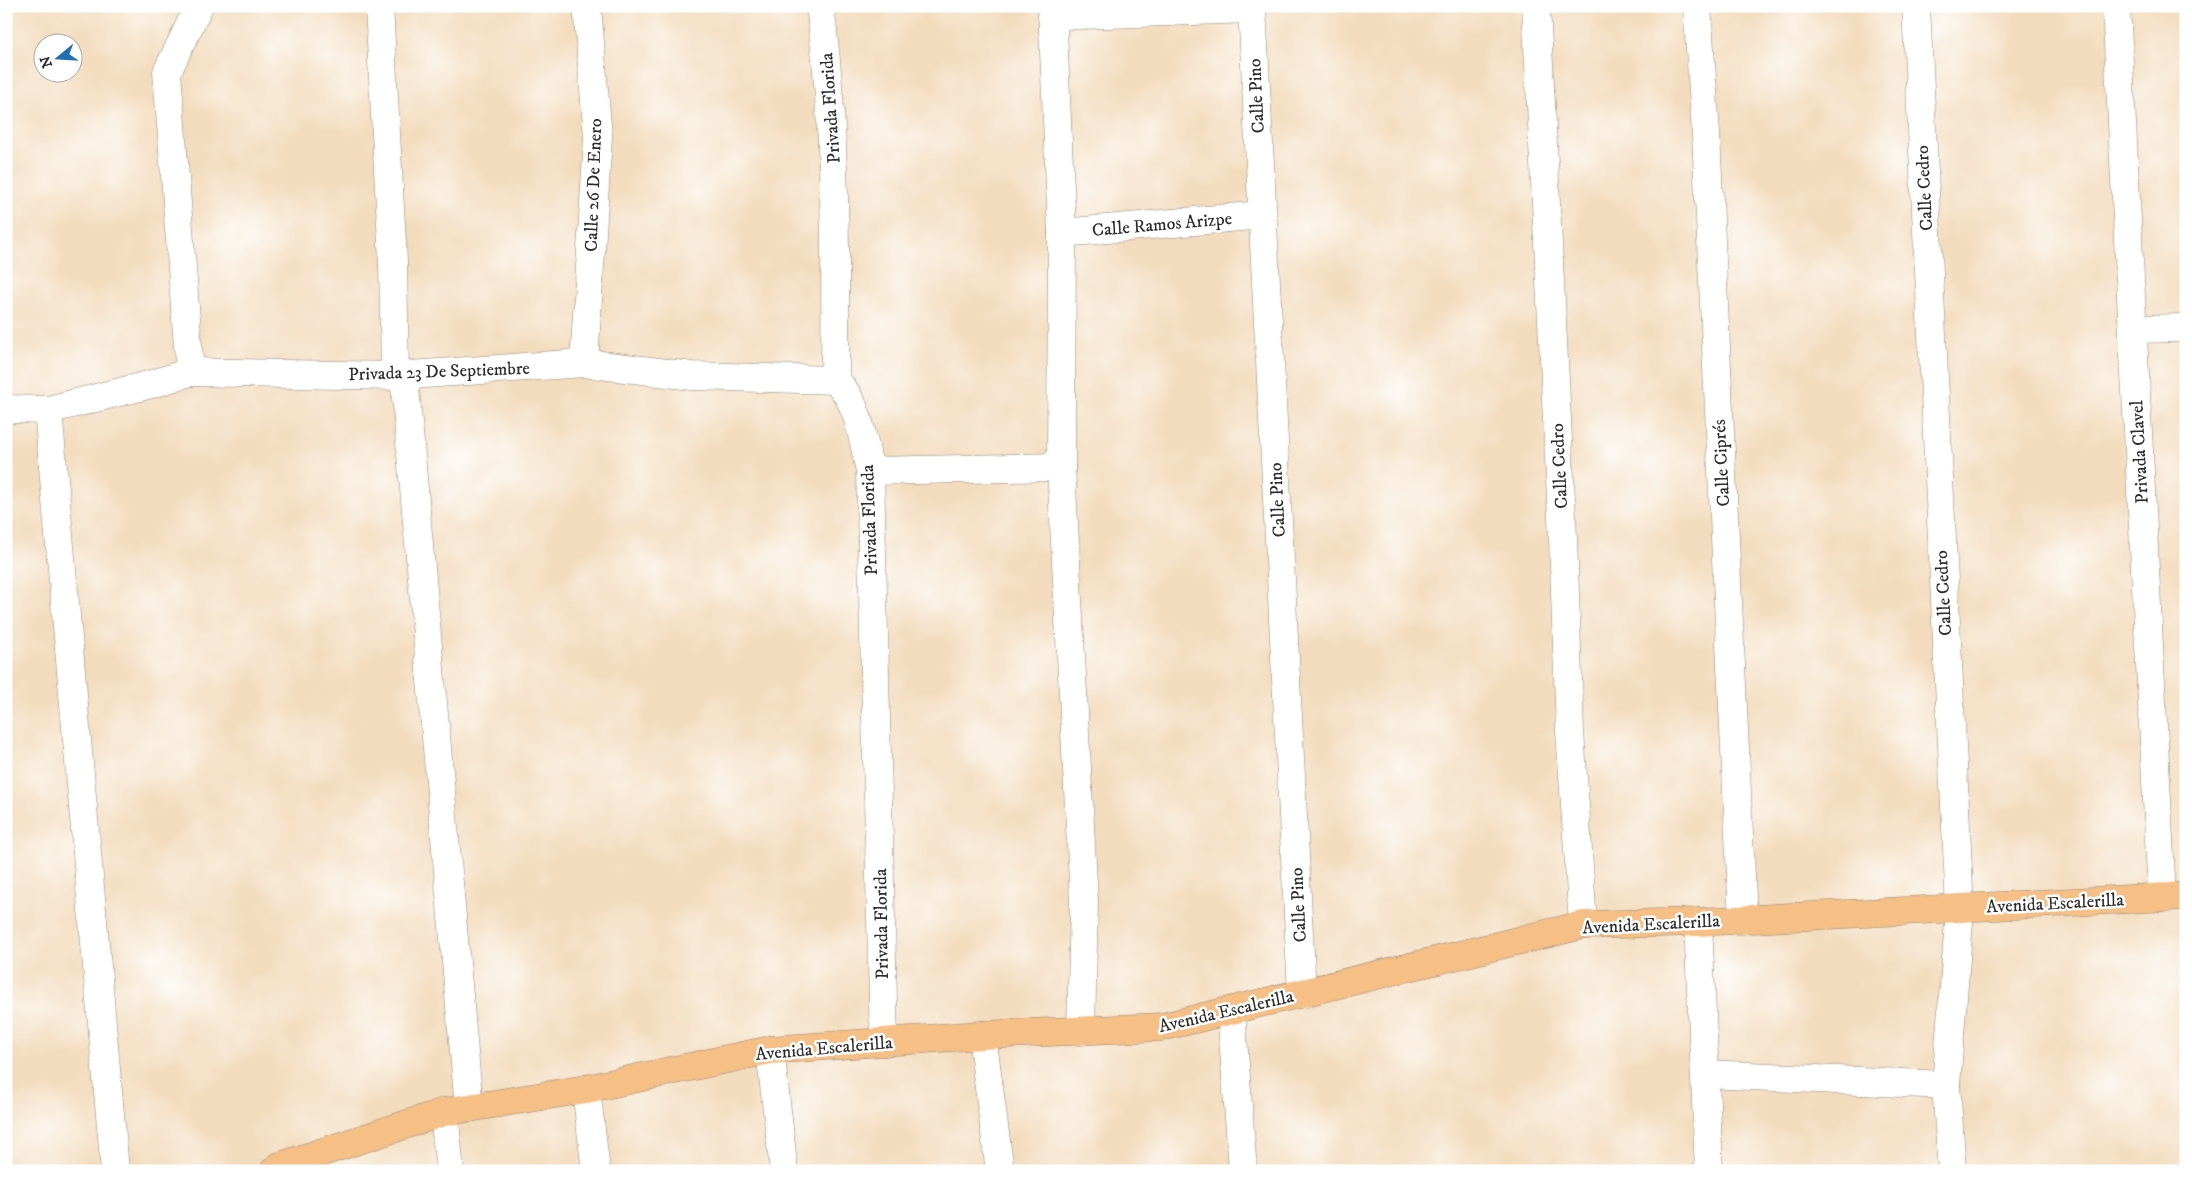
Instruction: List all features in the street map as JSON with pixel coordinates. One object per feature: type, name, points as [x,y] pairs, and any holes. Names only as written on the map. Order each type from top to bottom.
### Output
[{"type":"main road","name":"Avenida Escalerilla","points":[[274,1171],[280,1166],[456,1110],[586,1089],[770,1050],[982,1035],[1162,1027],[1583,925],[1742,920],[2174,896]]},
{"type":"street","points":[[190,372],[167,72],[199,6]]},
{"type":"street","points":[[379,6],[399,376],[456,1110],[450,1171]]},
{"type":"street","name":"Calle 26 De Enero","points":[[584,364],[598,137],[587,6]]},
{"type":"street","name":"Privada Florida","points":[[820,6],[829,76],[836,220],[835,380],[846,390],[859,426],[870,471],[884,1042]]},
{"type":"street","name":"Calle Cedro","points":[[1536,6],[1563,538],[1570,731],[1583,925]]},
{"type":"street","name":"Calle Ciprés","points":[[1697,6],[1706,134],[1742,920]]},
{"type":"street","name":"Calle Cedro","points":[[1916,6],[1960,909],[1946,1085],[1952,1171]]},
{"type":"street","name":"Privada Clavel","points":[[2116,6],[2133,329],[2174,896]]},
{"type":"street","points":[[1081,1031],[1084,902],[1061,466],[1062,233],[1052,11],[1251,8]]},
{"type":"street","name":"Calle Pino","points":[[1251,8],[1302,994]]},
{"type":"street","name":"Calle Ramos Arizpe","points":[[1062,233],[1262,215]]},
{"type":"street","points":[[2133,329],[2186,328]]},
{"type":"street","name":"Privada 23 De Septiembre","points":[[6,409],[48,410],[152,384],[190,372],[399,376],[584,364],[692,376],[835,380]]},
{"type":"street","points":[[48,410],[115,1171]]},
{"type":"street","points":[[870,471],[1061,466]]},
{"type":"street","points":[[1698,922],[1709,1171]]},
{"type":"street","points":[[1231,1011],[1243,1171]]},
{"type":"street","points":[[982,1035],[1000,1171]]},
{"type":"street","points":[[770,1050],[784,1171]]},
{"type":"street","points":[[1706,1074],[1946,1085]]},
{"type":"street","points":[[586,1089],[596,1171]]}]
